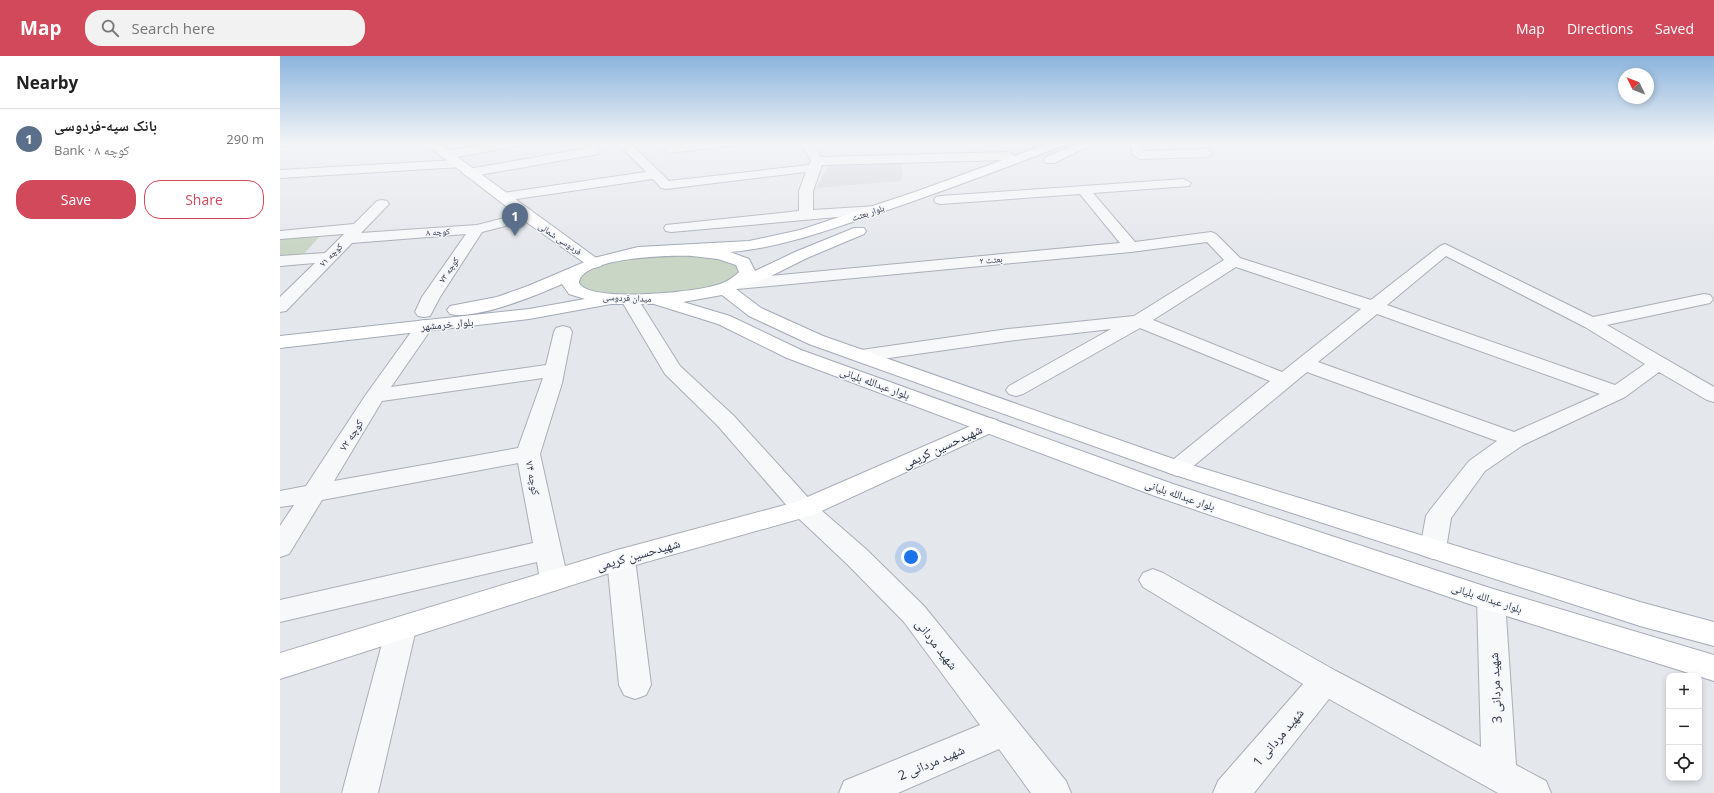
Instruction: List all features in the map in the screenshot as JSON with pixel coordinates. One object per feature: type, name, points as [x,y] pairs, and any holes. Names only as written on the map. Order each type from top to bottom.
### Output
[{"type":"main road","name":"فردوسی شمالی","points":[[473,176],[595,263]]},
{"type":"main road","name":"بلوار بعثت","points":[[734,285],[759,276],[875,220],[971,176]]},
{"type":"main road","name":"بلوار بعثت","points":[[666,252],[762,244],[875,220],[941,200],[1005,176]]},
{"type":"main road","points":[[578,270],[595,263],[626,254],[666,252],[715,254],[734,257],[743,262],[747,267],[748,272],[734,285]]},
{"type":"main road","name":"میدان فردوسی","points":[[578,270],[571,279],[570,284],[572,288],[584,294],[633,299],[682,298],[734,285]]},
{"type":"main road","name":"بلوار خرمشهر","points":[[466,316],[527,293],[578,270]]},
{"type":"main road","name":"بلوار عبدالله بلیانی","points":[[734,285],[755,312],[816,340],[1177,468],[1316,514],[1640,614],[1714,634]]},
{"type":"main road","name":"بلوار عبدالله بلیانی","points":[[633,299],[724,320],[794,354],[1164,490],[1491,600],[1714,668]]},
{"type":"main road","name":"بلوار خرمشهر","points":[[280,329],[466,316],[536,313],[633,299]]},
{"type":"main road","name":"بلوار خرمشهر","points":[[280,342],[425,319]]},
{"type":"main road","name":"شهیدحسین کریمی","points":[[280,666],[620,558],[804,509],[989,425]]},
{"type":"street","points":[[503,197],[645,176]]},
{"type":"street","points":[[657,176],[666,185],[727,176]]},
{"type":"street","points":[[806,215],[806,190],[811,176]]},
{"type":"street","points":[[941,200],[1184,183]]},
{"type":"street","points":[[1084,191],[1131,247]]},
{"type":"street","name":"کوچه ۷۱","points":[[280,307],[382,204]]},
{"type":"street","points":[[671,228],[806,215],[875,220]]},
{"type":"street","name":"کوچه ۸","points":[[280,235],[353,234],[477,229],[527,216]]},
{"type":"street","name":"کوچه ۷۳","points":[[425,319],[431,297],[477,229]]},
{"type":"street","name":"بعثت ۲","points":[[734,285],[1131,247],[1211,237],[1234,261]]},
{"type":"street","points":[[1177,468],[1445,249],[1591,323],[1714,396]]},
{"type":"street","points":[[280,261],[329,256]]},
{"type":"street","points":[[1016,390],[1076,358],[1178,298],[1234,261],[1374,307],[1618,393]]},
{"type":"street","name":"شهید مردانی","points":[[633,299],[672,370],[726,421],[804,509],[857,557],[914,614],[1053,793]]},
{"type":"street","points":[[1591,323],[1704,300]]},
{"type":"street","name":"کوچه ۷۲","points":[[280,547],[312,494],[425,319]]},
{"type":"street","points":[[861,356],[1008,335],[1139,321],[1285,380]]},
{"type":"street","name":"کوچه ۷۴","points":[[554,580],[528,454],[552,383],[563,332]]},
{"type":"street","points":[[1433,549],[1439,516],[1477,466],[1515,440],[1618,393],[1659,363]]},
{"type":"street","points":[[1304,364],[1515,440]]},
{"type":"street","points":[[375,396],[555,370]]},
{"type":"street","points":[[280,499],[528,454]]},
{"type":"street","points":[[280,611],[547,550]]},
{"type":"street","points":[[620,558],[635,685]]},
{"type":"street","points":[[1153,580],[1325,681],[1533,793]]},
{"type":"street","name":"شهید مردانی 3","points":[[1491,600],[1499,776]]},
{"type":"street","points":[[360,793],[401,628]]},
{"type":"street","name":"شهید مردانی 1","points":[[1231,793],[1325,681]]},
{"type":"street","name":"شهید مردانی 2","points":[[857,793],[1004,730]]},
{"type":"shaded area","points":[[822,176],[901,176],[901,181],[816,188]]},
{"type":"green space","points":[[319,237],[304,254],[280,256],[280,239]]},
{"type":"green space","points":[[633,255],[698,256],[720,258],[735,263],[740,272],[723,285],[704,290],[673,294],[636,295],[605,293],[591,291],[579,285],[578,280],[584,271]]},
{"type":"place","name":"بانک سپه-فردوسی","points":[[515,236]]}]
